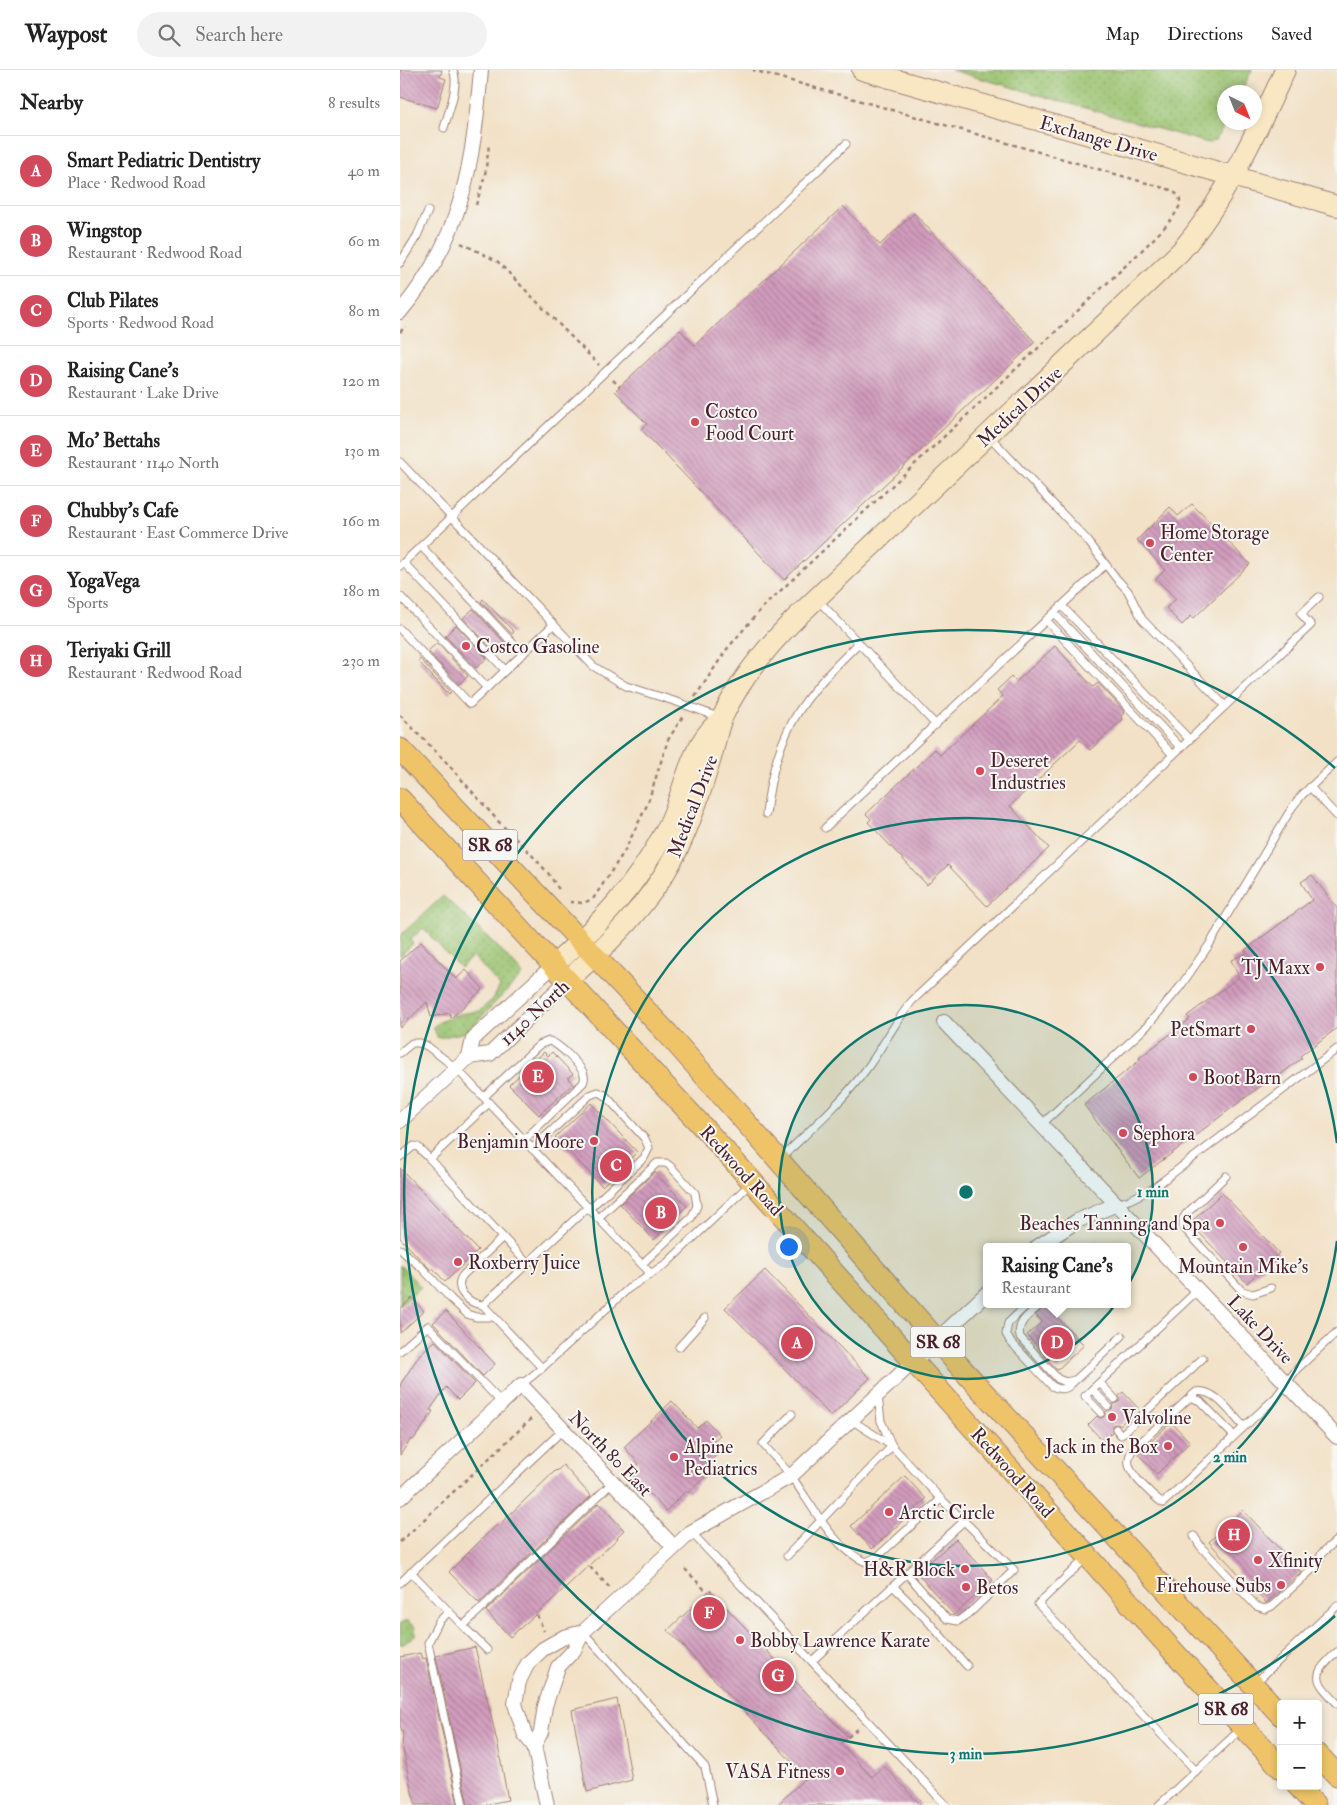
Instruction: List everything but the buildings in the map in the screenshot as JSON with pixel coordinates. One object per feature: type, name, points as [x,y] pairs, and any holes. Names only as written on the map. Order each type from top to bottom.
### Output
[{"type":"main road","name":"Redwood Road","points":[[400,749],[668,1034],[937,1341],[1277,1711]]},
{"type":"main road","name":"Redwood Road","points":[[400,799],[562,973],[752,1182],[1277,1764]]},
{"type":"main road","points":[[1322,1759],[1337,1775]]},
{"type":"main road","points":[[1302,1790],[1315,1805]]},
{"type":"street","points":[[400,312],[434,264],[447,239],[462,200],[472,154],[481,70]]},
{"type":"street","name":"Exchange Drive","points":[[862,70],[1337,206]]},
{"type":"street","name":"Medical Drive","points":[[587,949],[610,912],[654,851],[677,808],[699,746],[706,734],[722,719],[734,696],[766,650],[816,598],[1180,252],[1212,211],[1284,70]]},
{"type":"street","name":"1140 North","points":[[400,1121],[469,1057],[490,1054],[562,973],[587,949]]},
{"type":"street","name":"1140 North","points":[[469,1057],[474,1039],[562,973]]},
{"type":"street","name":"Lake Drive","points":[[944,1022],[1337,1437]]},
{"type":"street","points":[[1043,1243],[1076,1221],[1117,1204]]},
{"type":"street","points":[[534,1746],[541,1732],[545,1706],[558,1667],[574,1650],[583,1632],[690,1532],[791,1476],[983,1297]]},
{"type":"street","points":[[400,1498],[521,1385]]},
{"type":"street","name":"North 80 East","points":[[521,1385],[674,1547]]},
{"type":"street","points":[[547,1805],[534,1746],[525,1735],[515,1704],[519,1681],[528,1663],[544,1649],[564,1637],[583,1632]]},
{"type":"lane","points":[[444,128],[455,84],[453,70]]},
{"type":"lane","points":[[505,670],[402,564],[846,144]]},
{"type":"lane","points":[[400,263],[417,236],[428,212]]},
{"type":"lane","points":[[988,435],[1088,541],[1131,595],[1138,614],[1225,706]]},
{"type":"lane","points":[[400,462],[593,666],[603,674],[626,686],[689,706],[722,719]]},
{"type":"lane","points":[[421,546],[523,654]]},
{"type":"lane","points":[[826,828],[1106,565]]},
{"type":"lane","points":[[400,596],[487,688]]},
{"type":"lane","points":[[778,1160],[828,1114],[854,1085],[912,1001],[1311,625],[1301,614],[1319,597]]},
{"type":"lane","points":[[816,598],[936,725]]},
{"type":"lane","points":[[1062,606],[1189,739]]},
{"type":"lane","points":[[1054,613],[1181,748]]},
{"type":"lane","points":[[1046,620],[1173,755]]},
{"type":"lane","points":[[400,630],[470,704],[554,625]]},
{"type":"lane","points":[[766,814],[772,772],[790,724],[810,694],[831,670],[859,644]]},
{"type":"lane","points":[[1041,1124],[1147,1026],[1164,1007],[1209,944],[1293,806],[1337,762]]},
{"type":"lane","points":[[1310,787],[1337,816]]},
{"type":"lane","points":[[484,1097],[544,1042],[554,1042],[564,1052],[584,1074],[584,1083],[524,1140]]},
{"type":"lane","points":[[400,1053],[412,1043],[420,1043],[456,1068],[650,1274]]},
{"type":"lane","points":[[1117,1204],[1152,1189],[1337,1049]]},
{"type":"lane","points":[[483,1305],[644,1158],[649,1148],[645,1139],[605,1095],[598,1092],[590,1095],[532,1149]]},
{"type":"lane","points":[[430,1159],[490,1103]]},
{"type":"lane","points":[[400,1157],[414,1146],[418,1147],[528,1263]]},
{"type":"lane","points":[[598,1218],[657,1163],[662,1162],[670,1166],[692,1188],[697,1200],[694,1212],[642,1264]]},
{"type":"lane","points":[[1226,1176],[1186,1214],[1183,1220],[1183,1227],[1242,1291],[1253,1294],[1270,1288]]},
{"type":"lane","points":[[521,1385],[629,1288],[667,1263],[752,1182]]},
{"type":"lane","points":[[503,1237],[464,1275],[460,1281],[461,1291],[470,1302],[483,1305],[542,1368]]},
{"type":"lane","points":[[400,1249],[468,1314],[476,1317],[494,1317]]},
{"type":"lane","points":[[1101,1413],[1085,1396],[1198,1290]]},
{"type":"lane","points":[[1024,1308],[1008,1323],[1006,1330],[1007,1338],[1052,1386],[1064,1389],[1122,1336]]},
{"type":"lane","points":[[1036,1308],[1022,1321],[1019,1331],[1020,1337],[1058,1379],[1066,1382],[1076,1379]]},
{"type":"lane","points":[[679,1347],[705,1318]]},
{"type":"lane","points":[[400,1351],[428,1326],[502,1403]]},
{"type":"lane","points":[[1244,1427],[1210,1392],[1196,1392],[1133,1449],[1129,1457],[1129,1467],[1163,1504],[1276,1397],[1297,1369],[1337,1332]]},
{"type":"lane","points":[[1116,1429],[1121,1434],[1133,1418],[1202,1358]]},
{"type":"lane","points":[[1100,1382],[1115,1399]]},
{"type":"lane","points":[[1092,1390],[1108,1406]]},
{"type":"lane","points":[[878,1396],[881,1421],[892,1446]]},
{"type":"lane","points":[[1186,1400],[1193,1398],[1200,1400],[1234,1436]]},
{"type":"lane","points":[[792,1414],[763,1444],[791,1476],[820,1521],[854,1557],[866,1562],[877,1557],[940,1499]]},
{"type":"lane","points":[[850,1420],[892,1446],[940,1499],[1014,1570],[973,1610],[958,1621],[946,1619],[907,1574]]},
{"type":"lane","points":[[400,1583],[563,1430]]},
{"type":"lane","points":[[787,1556],[892,1446]]},
{"type":"lane","points":[[463,1626],[613,1482]]},
{"type":"lane","points":[[812,1662],[964,1521]]},
{"type":"lane","points":[[690,1532],[946,1805]]},
{"type":"lane","points":[[1194,1536],[1201,1547],[1256,1606],[1265,1609],[1272,1606],[1316,1566],[1322,1553],[1337,1540]]},
{"type":"lane","points":[[1089,1556],[1038,1604],[1196,1771]]},
{"type":"lane","points":[[411,1572],[487,1650]]},
{"type":"lane","points":[[893,1586],[927,1620],[967,1666]]},
{"type":"lane","points":[[1253,1685],[1337,1606]]},
{"type":"lane","points":[[449,1612],[438,1621],[428,1643],[463,1805]]},
{"type":"lane","points":[[583,1632],[705,1767],[713,1805]]},
{"type":"lane","points":[[1337,1652],[1322,1666],[1319,1677],[1322,1686],[1337,1703]]},
{"type":"lane","points":[[1159,1805],[1243,1728]]},
{"type":"path","points":[[565,898],[571,902],[583,904],[597,895],[640,823],[655,784],[668,740],[726,649],[760,609],[1136,255],[1162,229],[1180,204],[1178,195],[1171,190],[753,70]]},
{"type":"path","points":[[461,243],[497,261],[620,387]]},
{"type":"path","points":[[400,715],[548,873],[561,894]]},
{"type":"path","points":[[400,1542],[531,1419]]},
{"type":"path","points":[[590,1567],[610,1588]]},
{"type":"path","points":[[685,1569],[706,1591]]},
{"type":"path","points":[[537,1615],[547,1637]]},
{"type":"path","points":[[848,1737],[858,1728]]},
{"type":"green space","points":[[951,70],[1252,70],[1244,85],[1217,85],[1217,130],[1222,130],[1216,140],[1208,143]]},
{"type":"green space","points":[[443,896],[497,946],[523,974],[467,1032],[438,1038],[433,1027],[439,1022],[459,1014],[479,1011],[493,999],[500,986],[473,956],[460,968],[423,928],[410,940],[413,944],[400,956],[400,936]]},
{"type":"green space","points":[[400,1265],[421,1287],[400,1306]]},
{"type":"green space","points":[[407,1621],[415,1627],[416,1634],[404,1644],[400,1644],[400,1624]]},
{"type":"place","name":"Costco Food Court","points":[[695,422]]},
{"type":"place","name":"Home Storage Center","points":[[1150,543]]},
{"type":"place","name":"Costco Gasoline","points":[[466,646]]},
{"type":"place","name":"Deseret Industries","points":[[980,771]]},
{"type":"place","name":"TJ Maxx","points":[[1320,967]]},
{"type":"place","name":"PetSmart","points":[[1251,1029]]},
{"type":"place","name":"Mo' Bettahs","points":[[538,1077]]},
{"type":"place","name":"Boot Barn","points":[[1193,1077]]},
{"type":"place","name":"Sephora","points":[[1123,1133]]},
{"type":"place","name":"Benjamin Moore","points":[[594,1141]]},
{"type":"place","name":"Club Pilates","points":[[616,1166]]},
{"type":"place","name":"Wingstop","points":[[661,1213]]},
{"type":"place","name":"Beaches Tanning and Spa","points":[[1220,1223]]},
{"type":"place","name":"Mountain Mike's","points":[[1243,1247]]},
{"type":"place","name":"Roxberry Juice","points":[[458,1262]]},
{"type":"place","name":"Smart Pediatric Dentistry","points":[[797,1343]]},
{"type":"place","name":"Raising Cane's","points":[[1057,1343]]},
{"type":"place","name":"Valvoline","points":[[1112,1417]]},
{"type":"place","name":"Jack in the Box","points":[[1168,1446]]},
{"type":"place","name":"Alpine Pediatrics","points":[[674,1457]]},
{"type":"place","name":"Arctic Circle","points":[[889,1512]]},
{"type":"place","name":"Teriyaki Grill","points":[[1234,1535]]},
{"type":"place","name":"Xfinity","points":[[1258,1560]]},
{"type":"place","name":"H&R Block","points":[[965,1569]]},
{"type":"place","name":"Firehouse Subs","points":[[1281,1585]]},
{"type":"place","name":"Betos","points":[[966,1587]]},
{"type":"place","name":"Chubby's Cafe","points":[[709,1613]]},
{"type":"place","name":"Bobby Lawrence Karate","points":[[740,1640]]},
{"type":"place","name":"YogaVega","points":[[778,1676]]},
{"type":"place","name":"VASA Fitness","points":[[840,1771]]}]
